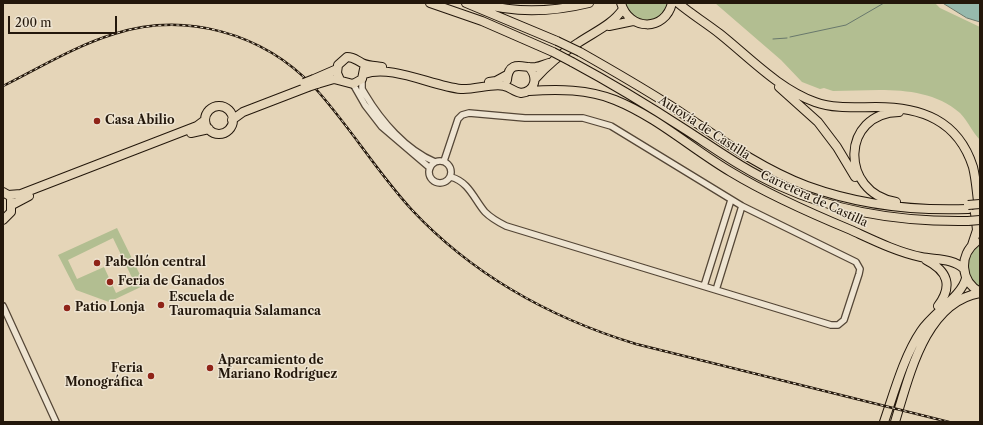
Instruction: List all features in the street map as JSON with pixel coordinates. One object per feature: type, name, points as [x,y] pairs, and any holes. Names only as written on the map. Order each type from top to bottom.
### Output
[{"type":"highway","name":"Autovía de Castilla","points":[[430,3],[482,21],[553,52],[618,87],[761,177],[806,197],[836,206],[898,218],[942,221],[980,220]]},
{"type":"highway","name":"Autovía de Castilla","points":[[466,3],[557,40],[580,52],[671,106],[754,160],[807,186],[838,195],[890,206],[921,209],[968,207],[980,208]]},
{"type":"highway","points":[[480,3],[512,10],[533,11],[554,10],[589,3]]},
{"type":"highway","points":[[604,27],[618,22],[633,21],[645,25],[658,22],[668,14],[672,3]]},
{"type":"highway","points":[[678,3],[784,85],[816,103],[844,107],[901,108],[926,114],[941,123],[958,139],[970,160],[975,177],[980,215]]},
{"type":"highway","points":[[535,79],[550,63],[617,17],[622,6],[633,21]]},
{"type":"highway","points":[[738,48],[818,122],[837,147],[856,178],[871,195],[898,204],[951,206]]},
{"type":"highway","points":[[228,110],[236,110],[320,80],[337,69],[340,62],[347,57],[355,58],[362,63],[394,68],[447,82],[463,84],[496,81],[507,75],[513,67],[518,65],[537,67],[550,63]]},
{"type":"highway","points":[[362,63],[363,76]]},
{"type":"highway","points":[[320,80],[340,80],[344,83],[353,84],[363,76],[375,71],[392,73],[447,87],[464,89],[498,86],[510,88],[516,93],[529,91],[534,86],[535,79],[533,72],[529,67]]},
{"type":"highway","points":[[337,69],[340,80]]},
{"type":"highway","points":[[507,75],[510,88]]},
{"type":"highway","points":[[232,120],[243,112],[306,85]]},
{"type":"highway","name":"Carretera de Castilla","points":[[529,91],[553,89],[575,90],[614,100],[653,121],[737,175],[772,195],[868,238],[921,257],[954,262],[964,269]]},
{"type":"highway","points":[[12,205],[21,199],[199,130],[208,129],[217,133],[222,133],[230,128],[232,120],[231,114],[228,110],[221,106],[213,107],[207,112],[205,120],[208,129]]},
{"type":"highway","points":[[980,204],[968,207],[951,206],[894,202],[879,197],[869,189],[859,177],[856,168],[854,152],[860,134],[868,124],[886,114],[908,112],[932,121],[950,136],[959,147],[967,162],[971,177],[977,230],[972,245],[965,255],[964,269],[966,278],[974,288],[980,292]]},
{"type":"highway","points":[[6,193],[21,194],[197,126],[205,120]]},
{"type":"highway","points":[[701,140],[750,176],[824,218]]},
{"type":"highway","points":[[3,220],[10,214],[12,205],[6,193]]},
{"type":"highway","points":[[972,245],[980,239]]},
{"type":"highway","points":[[884,422],[916,338],[928,318],[943,299],[947,285],[940,268],[921,257]]},
{"type":"highway","points":[[916,338],[926,323],[940,308],[961,290],[966,278]]},
{"type":"highway","points":[[895,422],[916,360],[931,329],[940,316],[954,304],[966,296],[980,292]]},
{"type":"street","points":[[363,76],[362,89],[364,94],[386,124],[407,143],[429,159],[435,162],[444,161]]},
{"type":"street","points":[[353,84],[365,105],[382,127],[430,168]]},
{"type":"street","points":[[444,161],[458,119],[462,115],[469,113],[525,118],[583,118],[611,126],[731,200],[856,262],[860,269],[859,274],[844,320],[842,323],[834,325],[506,226],[493,219],[485,212],[469,189],[457,179],[451,177]]},
{"type":"street","points":[[435,162],[430,168],[430,176],[435,182],[442,183],[451,177],[452,169],[444,161]]},
{"type":"street","points":[[704,286],[731,200]]},
{"type":"street","points":[[716,290],[742,206]]},
{"type":"street","points":[[3,306],[56,422]]},
{"type":"green space","points":[[624,3],[669,3],[664,15],[651,22],[634,19]]},
{"type":"green space","points":[[715,3],[935,3],[940,8],[980,27],[980,140],[960,113],[946,103],[931,97],[900,91],[833,91],[824,88],[820,89],[802,82],[781,60]]},
{"type":"green space","points":[[117,228],[145,285],[109,302],[76,290],[58,255]],"holes":[[[113,238],[135,284],[116,293],[104,267],[77,279],[68,260]]]},
{"type":"green space","points":[[980,242],[980,289],[969,278],[967,259]]},
{"type":"water","points":[[943,3],[980,3],[980,22],[967,18]]},
{"type":"waterway","points":[[790,37],[846,25],[884,3]]},
{"type":"waterway","points":[[773,39],[787,38]]},
{"type":"railway","points":[[3,86],[85,45],[114,34],[141,27],[168,25],[195,26],[222,32],[247,40],[294,68],[327,102],[374,164],[412,210],[461,255],[515,292],[574,321],[636,344],[949,422]]},
{"type":"place","name":"Casa Abilio","points":[[97,121]]},
{"type":"place","name":"Pabellón central","points":[[97,263]]},
{"type":"place","name":"Feria de Ganados","points":[[110,282]]},
{"type":"place","name":"Escuela de Tauromaquia Salamanca","points":[[161,305]]},
{"type":"place","name":"Patio Lonja","points":[[67,308]]},
{"type":"place","name":"Aparcamiento de Mariano Rodríguez","points":[[210,368]]},
{"type":"place","name":"Feria Monográfica","points":[[151,376]]}]
